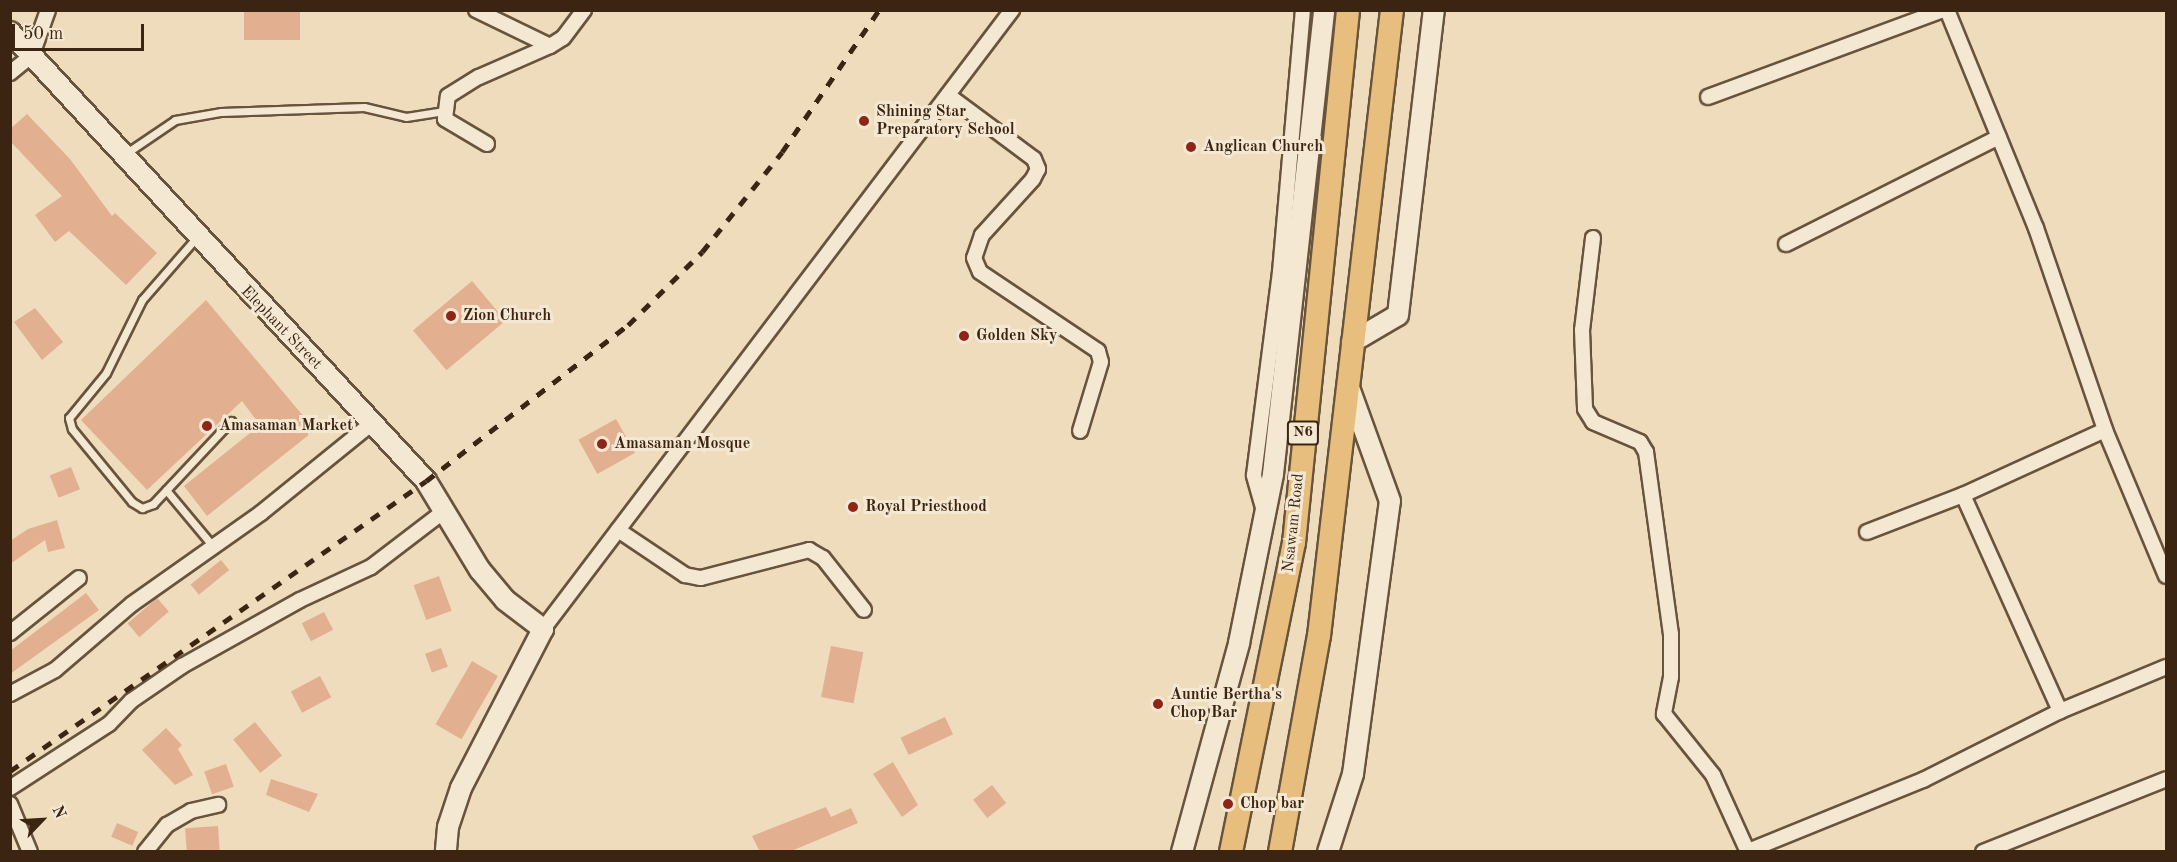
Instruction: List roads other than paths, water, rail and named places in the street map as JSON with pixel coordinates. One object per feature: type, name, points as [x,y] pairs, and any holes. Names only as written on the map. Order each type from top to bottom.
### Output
[{"type":"highway","name":"Nsawam Road","points":[[1231,852],[1294,543],[1348,10]]},
{"type":"highway","name":"N6","points":[[1280,852],[1310,700],[1392,10]]},
{"type":"main road","points":[[1182,852],[1239,643],[1265,515],[1324,10]]},
{"type":"main road","points":[[1353,342],[1398,315],[1434,10]]},
{"type":"main road","name":"Elephant Street","points":[[10,32],[196,238],[426,481],[443,512],[505,600],[543,629]]},
{"type":"main road","points":[[1328,852],[1353,774],[1390,501],[1348,385]]},
{"type":"main road","points":[[446,852],[448,827],[461,788],[543,629]]},
{"type":"street","points":[[10,73],[32,55],[48,10]]},
{"type":"street","points":[[476,10],[550,46]]},
{"type":"street","points":[[487,144],[452,128],[443,111],[455,89],[550,46],[563,38],[584,10]]},
{"type":"street","points":[[543,629],[1012,10]]},
{"type":"street","points":[[1265,515],[1254,475],[1280,272],[1303,10]]},
{"type":"street","points":[[1708,97],[1945,10],[2036,228],[2105,430],[2166,576]]},
{"type":"street","points":[[948,95],[1034,159],[1038,169],[1032,179],[982,235],[974,258],[980,272],[1098,351],[1101,362],[1080,431]]},
{"type":"street","points":[[1786,244],[1999,137]]},
{"type":"street","points":[[1593,238],[1582,330],[1585,409],[1593,422],[1640,442],[1646,452],[1671,634],[1671,677],[1664,714],[1713,775],[1748,851],[1923,780],[2061,711],[2166,667]]},
{"type":"street","points":[[10,694],[55,670],[132,604],[212,545],[261,513],[372,423]]},
{"type":"street","points":[[1867,532],[1963,495],[2105,430]]},
{"type":"street","points":[[1963,495],[2061,711]]},
{"type":"street","points":[[10,788],[109,724],[131,701],[182,666],[371,567],[443,512]]},
{"type":"street","points":[[618,530],[685,575],[701,578],[809,550],[823,558],[864,610]]},
{"type":"street","points":[[10,633],[79,578]]},
{"type":"street","points":[[1985,851],[2166,779]]},
{"type":"street","points":[[10,804],[30,852]]},
{"type":"street","points":[[145,852],[167,825],[191,811],[218,805]]},
{"type":"lane","points":[[123,155],[175,120],[221,112],[364,107],[406,117],[443,111]]},
{"type":"lane","points":[[196,238],[142,300],[106,373],[69,418],[72,429],[132,502],[141,508],[153,504],[231,421]]},
{"type":"lane","points":[[166,490],[212,545]]},
{"type":"railway","points":[[10,771],[426,481],[628,325],[702,252],[782,152],[879,10]]},
{"type":"place","name":"Shining Star Preparatory School","points":[[864,121]]},
{"type":"place","name":"Anglican Church","points":[[1191,147]]},
{"type":"place","name":"Zion Church","points":[[451,316]]},
{"type":"place","name":"Golden Sky","points":[[964,336]]},
{"type":"place","name":"Amasaman Market","points":[[207,426]]},
{"type":"place","name":"Amasaman Mosque","points":[[602,444]]},
{"type":"place","name":"Royal Priesthood","points":[[853,507]]},
{"type":"place","name":"Auntie Bertha's Chop Bar","points":[[1158,704]]},
{"type":"place","name":"Chop bar","points":[[1228,804]]}]
